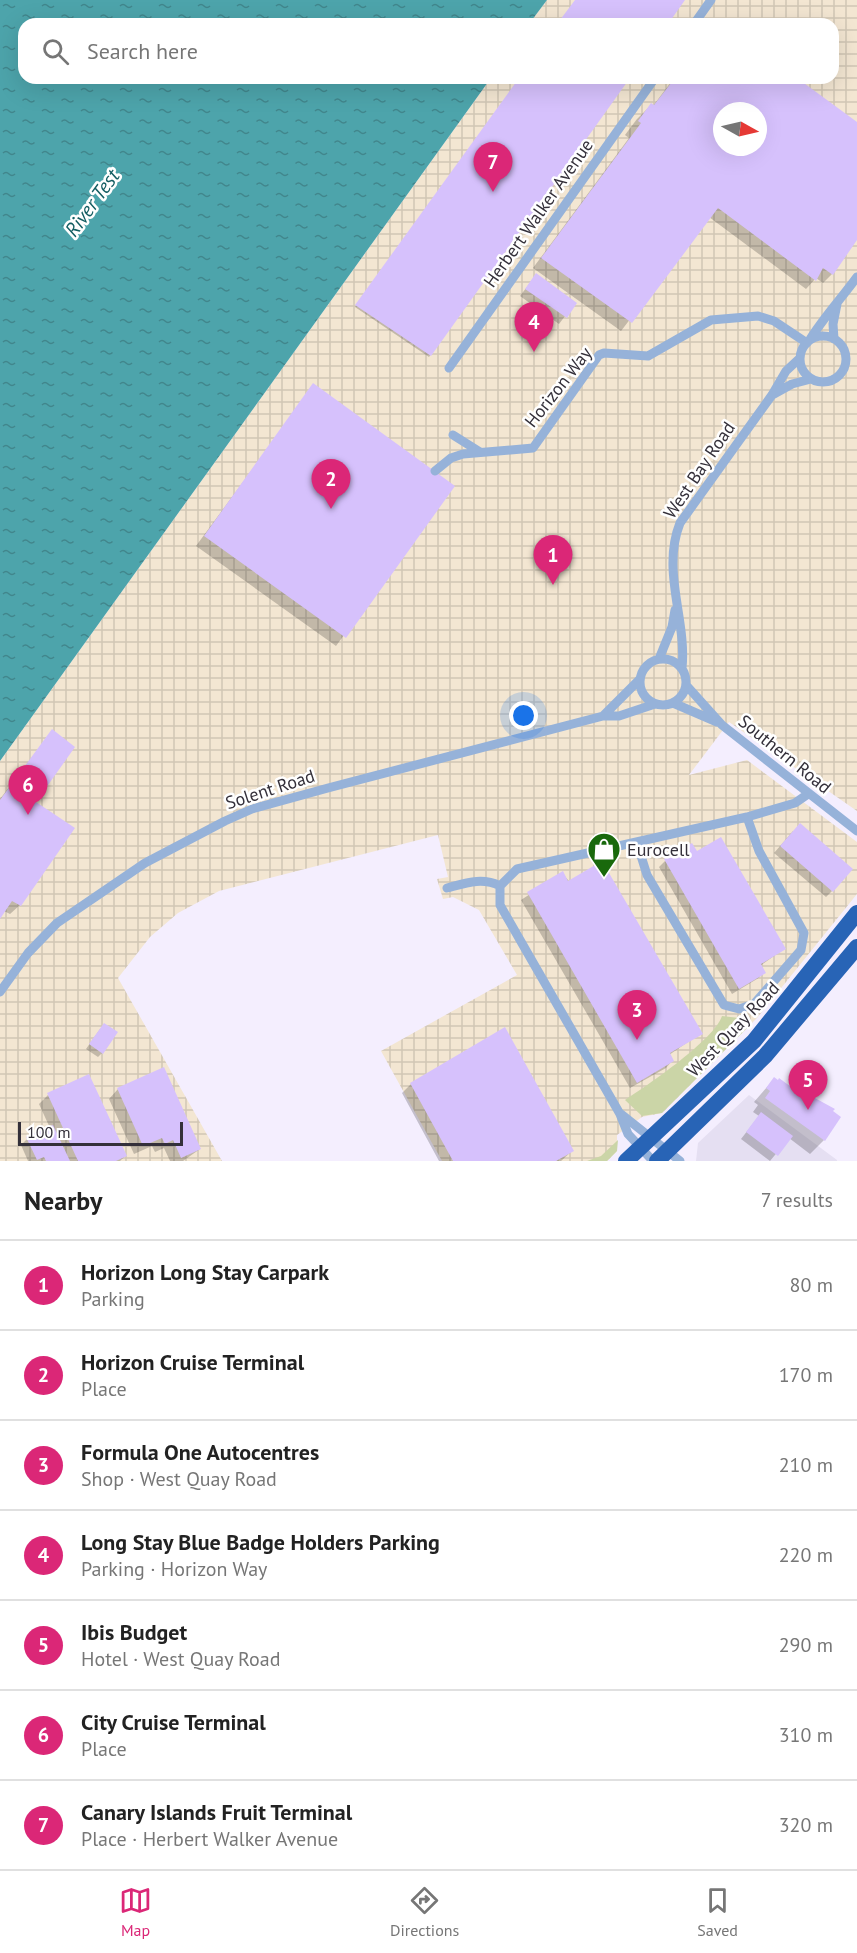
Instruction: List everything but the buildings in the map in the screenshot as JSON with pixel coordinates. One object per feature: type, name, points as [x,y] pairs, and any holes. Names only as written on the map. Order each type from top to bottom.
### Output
[{"type":"highway","name":"West Quay Road","points":[[626,1161],[754,1041],[857,913]]},
{"type":"highway","points":[[664,1158],[765,1056],[857,947]]},
{"type":"street","points":[[698,18],[711,0]]},
{"type":"street","name":"Herbert Walker Avenue","points":[[449,368],[651,84]]},
{"type":"street","points":[[808,342],[821,336],[834,339],[841,346],[845,355],[842,372],[825,382],[811,379],[802,370],[800,358],[808,342],[821,320],[837,304],[857,277]]},
{"type":"street","points":[[834,339],[833,324],[837,304]]},
{"type":"street","name":"Horizon Way","points":[[435,471],[451,458],[480,452],[533,448],[599,355],[604,353],[648,356],[711,320],[759,316],[774,321],[808,342]]},
{"type":"street","name":"West Bay Road","points":[[682,668],[684,649],[676,607],[673,547],[681,523],[772,395],[786,371],[800,358]]},
{"type":"street","name":"West Bay Road","points":[[772,395],[792,384],[811,379]]},
{"type":"street","points":[[453,435],[480,452]]},
{"type":"street","name":"West Bay Road","points":[[659,658],[672,627],[676,607]]},
{"type":"street","points":[[603,716],[639,680],[645,666],[659,658],[672,660],[682,668],[686,685],[679,699],[673,703],[655,704],[643,695],[639,680]]},
{"type":"street","name":"Southern Road","points":[[686,685],[722,725],[857,831]]},
{"type":"street","name":"Southern Road","points":[[673,703],[722,725]]},
{"type":"street","name":"Solent Road","points":[[0,992],[28,953],[57,923],[145,863],[252,809],[603,716],[619,716],[655,704]]},
{"type":"street","points":[[664,1158],[646,1143],[628,1134],[620,1114],[500,905],[500,886],[517,869],[747,817],[795,802],[808,794]]},
{"type":"street","points":[[637,843],[647,874],[723,1005],[739,1010],[754,1004],[801,950],[804,933],[759,851],[747,817]]},
{"type":"street","points":[[447,888],[477,881],[489,881],[500,886]]},
{"type":"street","points":[[620,1114],[646,1143],[664,1158]]},
{"type":"shaded area","points":[[547,0],[857,0],[857,811],[729,722],[689,775],[747,760],[857,842],[857,894],[757,1018],[662,1113],[642,1117],[617,1135],[617,1151],[607,1161],[442,1161],[381,1051],[517,975],[479,910],[453,897],[443,899],[437,879],[448,877],[438,835],[219,891],[178,913],[150,937],[118,978],[222,1161],[0,1161],[0,761],[487,84],[839,84],[839,18],[534,18]]},
{"type":"shaded area","points":[[749,1095],[837,1161],[696,1161],[698,1143]]},
{"type":"green space","points":[[722,1016],[739,1018],[748,1027],[662,1113],[642,1116],[625,1100],[694,1049],[707,1037]]},
{"type":"green space","points":[[618,1140],[617,1151],[607,1161],[587,1161],[601,1156]]},
{"type":"water","name":"River Test","points":[[0,0],[547,0],[534,18],[18,18],[18,84],[487,84],[0,761]]},
{"type":"place","name":"Canary Islands Fruit Terminal","points":[[493,192]]},
{"type":"place","name":"Long Stay Blue Badge Holders Parking","points":[[534,352]]},
{"type":"place","name":"Horizon Cruise Terminal","points":[[331,509]]},
{"type":"place","name":"Horizon Long Stay Carpark","points":[[553,585]]},
{"type":"place","name":"City Cruise Terminal","points":[[28,815]]},
{"type":"place","name":"Eurocell","points":[[604,878]]},
{"type":"place","name":"Formula One Autocentres","points":[[637,1040]]},
{"type":"place","name":"Ibis Budget","points":[[808,1110]]}]
